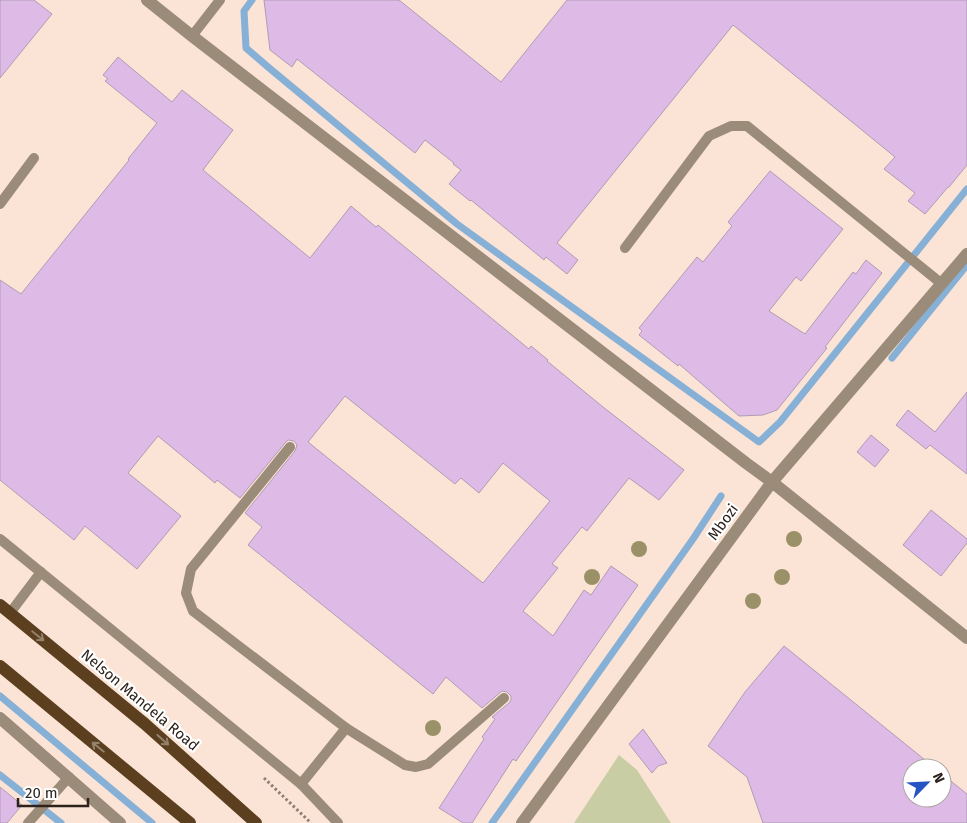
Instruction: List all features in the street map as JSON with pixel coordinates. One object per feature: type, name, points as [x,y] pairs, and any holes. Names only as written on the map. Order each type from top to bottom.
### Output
[{"type":"main road","name":"Nelson Mandela Road","points":[[0,605],[144,724],[256,823]]},
{"type":"main road","points":[[0,666],[190,823]]},
{"type":"street","points":[[147,0],[772,482],[967,638]]},
{"type":"street","name":"Mbozi","points":[[522,823],[772,482],[967,254]]},
{"type":"street","points":[[0,718],[120,823]]},
{"type":"lane","points":[[192,36],[220,0]]},
{"type":"lane","points":[[625,248],[709,136],[731,126],[747,126],[942,284]]},
{"type":"lane","points":[[0,204],[34,158]]},
{"type":"lane","points":[[290,447],[190,569],[186,593],[193,611],[346,728],[405,765],[416,767],[428,764],[504,698]]},
{"type":"lane","points":[[0,539],[301,784],[338,823]]},
{"type":"lane","points":[[10,614],[41,572]]},
{"type":"lane","points":[[301,784],[346,728]]},
{"type":"lane","points":[[28,823],[69,777]]},
{"type":"green space","points":[[619,755],[637,770],[671,823],[574,823]]},
{"type":"building","points":[[0,0],[34,0],[52,14],[0,78]]},
{"type":"building","points":[[264,0],[399,0],[501,82],[567,0],[967,0],[967,165],[925,214],[908,201],[915,193],[884,169],[895,157],[733,25],[557,243],[578,260],[567,274],[546,257],[544,260],[449,184],[461,170],[425,140],[415,153],[297,59],[292,67],[270,50]]},
{"type":"building","points":[[118,57],[172,102],[182,90],[233,130],[203,170],[310,258],[351,206],[376,227],[378,225],[529,349],[531,346],[603,407],[684,470],[659,500],[629,478],[587,531],[582,527],[552,564],[558,568],[523,611],[553,636],[584,590],[591,595],[611,566],[638,585],[516,761],[513,759],[472,823],[463,823],[439,808],[484,739],[482,737],[495,719],[492,717],[509,703],[511,696],[507,692],[502,691],[482,708],[446,677],[433,694],[248,545],[262,527],[245,513],[295,451],[297,445],[294,441],[288,440],[285,443],[240,498],[217,480],[215,483],[158,436],[128,473],[181,516],[137,569],[85,526],[74,540],[0,480],[0,280],[21,294],[157,123],[105,81],[108,79],[103,75]],"holes":[[[345,396],[455,484],[461,478],[479,493],[503,463],[550,501],[483,583],[308,442]]]},
{"type":"building","points":[[770,171],[843,229],[801,281],[796,277],[769,311],[805,334],[853,272],[856,274],[866,260],[882,273],[825,347],[827,348],[777,410],[763,415],[739,416],[679,364],[678,366],[639,335],[642,331],[639,328],[697,257],[703,262],[732,226],[728,222]]},
{"type":"building","points":[[967,392],[967,474],[930,445],[926,449],[896,425],[908,410],[935,432]]},
{"type":"building","points":[[871,435],[889,450],[875,467],[857,452]]},
{"type":"building","points":[[931,510],[967,539],[967,543],[941,576],[903,545]]},
{"type":"building","points":[[784,646],[923,758],[902,758],[902,808],[952,808],[952,782],[967,794],[967,823],[763,823],[747,777],[708,746],[745,692]]},
{"type":"building","points":[[643,729],[667,763],[658,766],[652,773],[629,744]]},
{"type":"building","points":[[0,787],[22,805],[7,823],[0,823]]},
{"type":"waterway","points":[[252,0],[244,11],[246,48],[457,224],[759,442],[780,422],[967,189]]},
{"type":"waterway","points":[[892,358],[967,265]]},
{"type":"waterway","points":[[492,823],[693,539],[721,496]]},
{"type":"waterway","points":[[0,696],[152,823]]},
{"type":"waterway","points":[[0,775],[61,823]]}]
